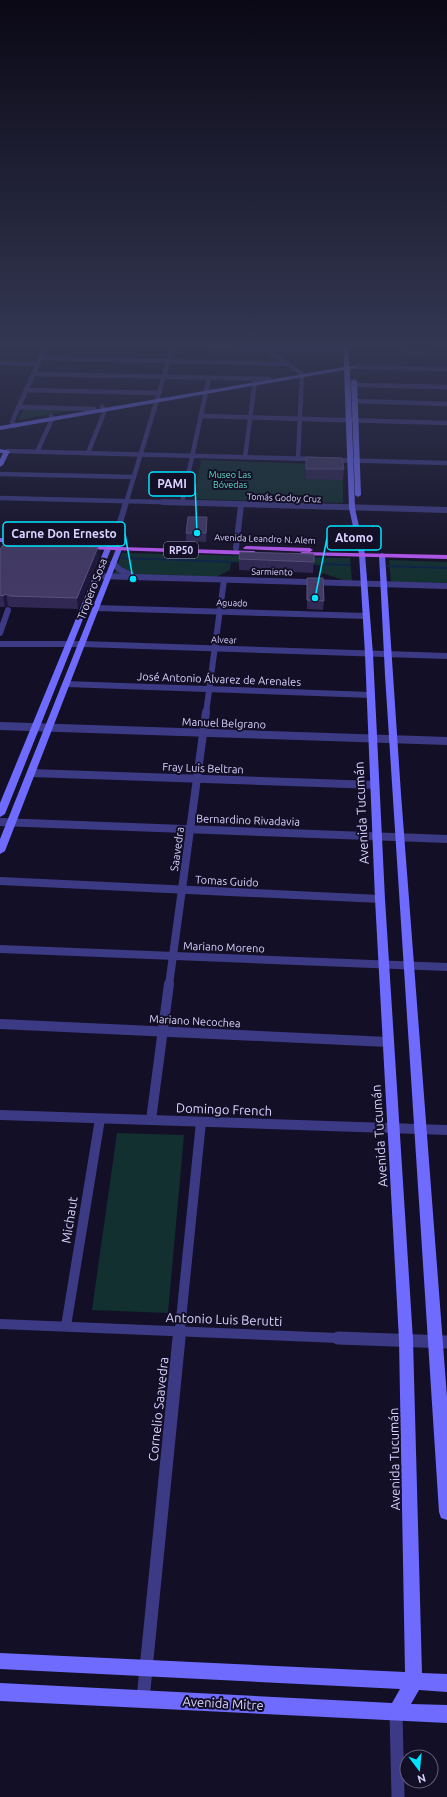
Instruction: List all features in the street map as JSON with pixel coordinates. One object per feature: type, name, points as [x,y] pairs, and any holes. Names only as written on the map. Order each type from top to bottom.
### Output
[{"type":"main road","name":"Avenida Leandro N. Alem","points":[[0,540],[114,547],[318,554],[362,554]]},
{"type":"main road","name":"Avenida Leandro N. Alem","points":[[0,545],[236,548],[447,557]]},
{"type":"street","points":[[0,428],[11,425]]},
{"type":"street","points":[[37,452],[49,425]]},
{"type":"street","points":[[88,453],[98,425]]},
{"type":"street","points":[[114,547],[126,501],[149,425]]},
{"type":"street","points":[[182,503],[199,425]]},
{"type":"street","points":[[245,457],[249,425]]},
{"type":"street","points":[[298,459],[300,425]]},
{"type":"street","points":[[349,425],[350,460],[356,508]]},
{"type":"street","points":[[356,425],[358,461],[356,508]]},
{"type":"street","points":[[0,451],[321,460]]},
{"type":"street","points":[[0,466],[7,451]]},
{"type":"street","points":[[328,460],[447,463]]},
{"type":"street","points":[[0,474],[134,477]]},
{"type":"street","name":"Tomás Godoy Cruz","points":[[0,498],[447,510]]},
{"type":"street","points":[[236,548],[241,505]]},
{"type":"street","name":"Avenida Tucumán","points":[[356,508],[362,554],[367,616],[380,899],[406,1340],[414,1682]]},
{"type":"street","name":"Tropero Sosa","points":[[0,851],[113,564],[114,547]]},
{"type":"street","name":"Tropero Sosa","points":[[0,814],[97,576],[114,547]]},
{"type":"street","points":[[382,555],[420,1129],[442,1341],[447,1512]]},
{"type":"street","points":[[113,564],[120,570],[137,577]]},
{"type":"street","name":"Sarmiento","points":[[97,576],[447,586]]},
{"type":"street","name":"Saavedra","points":[[151,1120],[224,580]]},
{"type":"street","name":"Aguado","points":[[96,608],[367,616]]},
{"type":"street","points":[[0,633],[8,610]]},
{"type":"street","name":"Alvear","points":[[0,644],[82,644],[447,656]]},
{"type":"street","name":"José Antonio Álvarez de Arenales","points":[[66,684],[370,695]]},
{"type":"street","name":"Manuel Belgrano","points":[[0,726],[447,741]]},
{"type":"street","name":"Fray Luis Beltran","points":[[31,773],[375,785]]},
{"type":"street","name":"Bernardino Rivadavia","points":[[0,822],[447,839]]},
{"type":"street","name":"Tomas Guido","points":[[0,881],[380,899]]},
{"type":"street","name":"Mariano Moreno","points":[[0,949],[447,967]]},
{"type":"street","name":"Mariano Necochea","points":[[0,1024],[388,1042]]},
{"type":"street","name":"Domingo French","points":[[0,1115],[447,1130]]},
{"type":"street","name":"Michaut","points":[[66,1326],[100,1119]]},
{"type":"street","name":"Cornelio Saavedra","points":[[143,1699],[201,1122]]},
{"type":"street","name":"Antonio Luis Berutti","points":[[0,1324],[442,1341]]},
{"type":"street","points":[[0,1661],[447,1683]]},
{"type":"street","points":[[398,1797],[396,1712],[414,1682]]},
{"type":"street","name":"Avenida Mitre","points":[[0,1692],[447,1714]]},
{"type":"green space","name":"Museo Las Bóvedas","points":[[201,460],[343,465],[343,503],[194,499]]},
{"type":"green space","points":[[122,553],[350,558],[352,581],[346,581],[322,573],[321,565],[231,562],[230,570],[214,578],[114,574]]},
{"type":"green space","points":[[389,560],[447,562],[447,583],[391,582]]},
{"type":"green space","points":[[117,1133],[184,1135],[168,1313],[92,1310]]},
{"type":"building","points":[[306,457],[342,458],[344,469],[306,469]]},
{"type":"building","points":[[188,517],[207,517],[206,533],[186,533]]},
{"type":"building","points":[[3,545],[98,547],[77,598],[10,596],[6,594],[3,596],[0,595],[0,549]]},
{"type":"building","points":[[240,552],[314,554],[314,562],[239,559]]},
{"type":"building","points":[[307,578],[323,578],[324,601],[307,600]]},
{"type":"waterway","points":[[122,558],[233,562]]},
{"type":"waterway","points":[[321,564],[350,565]]},
{"type":"waterway","points":[[387,566],[447,568]]},
{"type":"place","name":"PAMI","points":[[197,533]]},
{"type":"place","name":"Carne Don Ernesto","points":[[133,579]]},
{"type":"place","name":"Atomo","points":[[315,598]]}]
